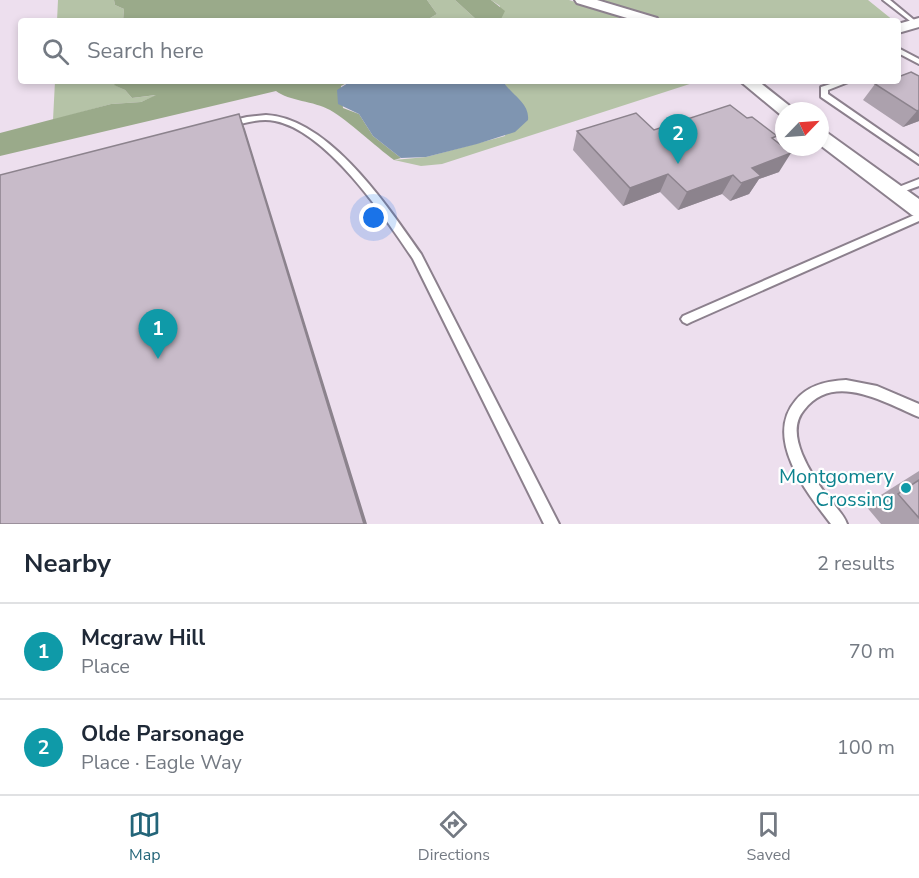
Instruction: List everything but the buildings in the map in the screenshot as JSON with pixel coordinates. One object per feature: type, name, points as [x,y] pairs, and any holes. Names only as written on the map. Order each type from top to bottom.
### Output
[{"type":"street","points":[[582,0],[642,18]]},
{"type":"street","points":[[901,28],[917,23]]},
{"type":"street","points":[[752,84],[775,102]]},
{"type":"street","points":[[829,143],[919,210]]},
{"type":"lane","points":[[886,0],[917,23]]},
{"type":"lane","points":[[901,52],[919,62]]},
{"type":"lane","points":[[839,84],[825,89],[824,95],[919,161]]},
{"type":"lane","points":[[224,125],[258,118],[278,119],[297,126],[337,155],[392,220],[417,257],[552,524]]},
{"type":"lane","points":[[894,192],[919,182]]},
{"type":"lane","points":[[687,319],[919,217]]},
{"type":"lane","points":[[840,524],[820,499],[797,462],[790,428],[796,408],[809,395],[827,386],[856,387],[888,396],[919,411]]},
{"type":"green space","points":[[58,0],[114,0],[115,5],[124,9],[123,18],[57,18]]},
{"type":"green space","points":[[114,0],[427,0],[437,14],[430,18],[123,18],[124,9],[115,5]]},
{"type":"green space","points":[[427,0],[455,0],[475,18],[430,18],[437,14]]},
{"type":"green space","points":[[455,0],[491,0],[505,11],[502,18],[475,18]]},
{"type":"green space","points":[[491,0],[569,0],[626,18],[500,18],[500,6]]},
{"type":"green space","points":[[597,0],[868,0],[890,18],[654,18]]},
{"type":"green space","points":[[55,84],[116,84],[132,98],[157,95],[141,102],[111,104],[53,120]]},
{"type":"green space","points":[[345,84],[341,86],[343,108],[359,114],[373,136],[401,158],[394,160],[330,110],[276,91],[0,156],[0,133],[111,104],[141,102],[156,95],[132,98],[125,90],[114,85]]},
{"type":"green space","points":[[505,84],[690,84],[442,164],[421,166],[394,160],[426,157],[505,136],[509,91]]},
{"type":"water","points":[[346,84],[505,84],[523,104],[528,120],[515,132],[477,144],[426,157],[401,158],[373,136],[359,114],[338,104],[337,90]]},
{"type":"place","name":"Olde Parsonage","points":[[678,164]]},
{"type":"place","name":"Mcgraw Hill","points":[[158,359]]},
{"type":"place","name":"Montgomery Crossing","points":[[906,488]]}]
